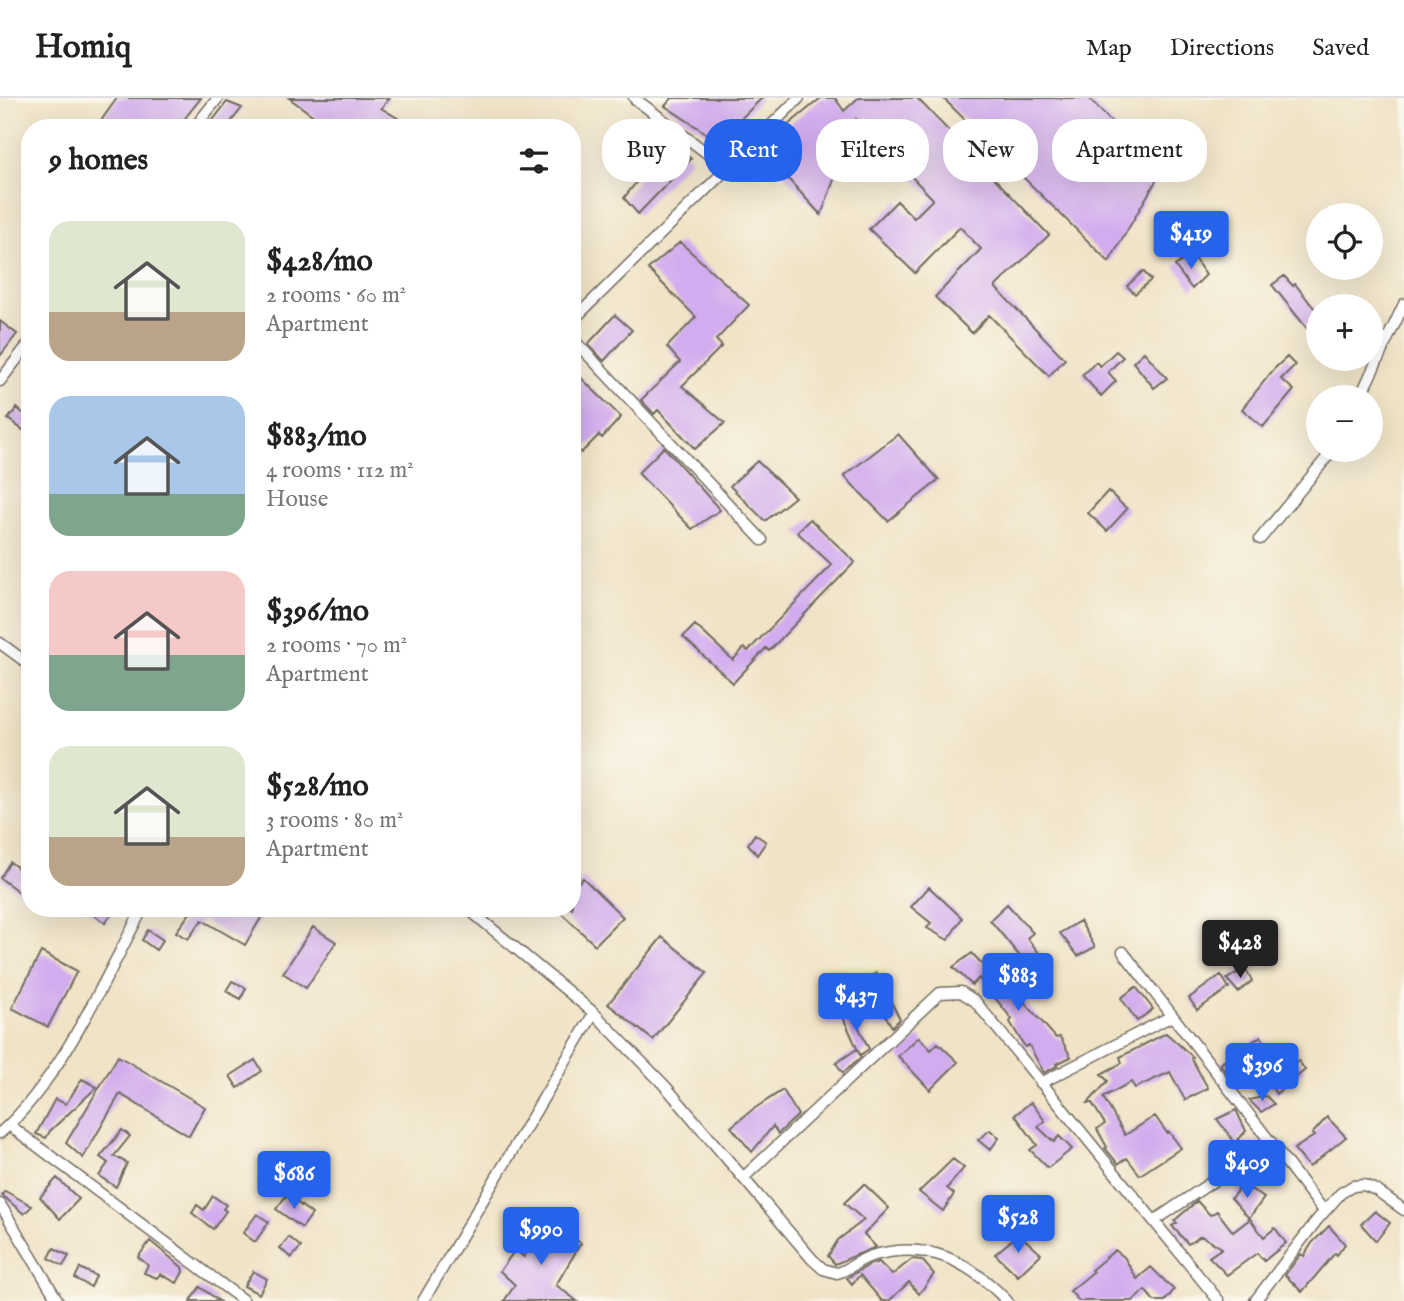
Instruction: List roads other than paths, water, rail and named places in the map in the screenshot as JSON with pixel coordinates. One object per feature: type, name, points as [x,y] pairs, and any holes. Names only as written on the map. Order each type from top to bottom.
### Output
[{"type":"street","points":[[201,119],[218,98]]},
{"type":"street","points":[[634,98],[704,151]]},
{"type":"street","points":[[778,119],[799,98]]},
{"type":"street","points":[[581,312],[715,182]]},
{"type":"street","points":[[1366,385],[1404,304]]},
{"type":"street","points":[[581,348],[762,540]]},
{"type":"street","points":[[0,382],[21,354]]},
{"type":"street","points":[[1260,539],[1323,462]]},
{"type":"street","points":[[0,643],[21,658]]},
{"type":"street","points":[[138,917],[75,1034],[41,1086],[4,1129],[244,1301]]},
{"type":"street","points":[[478,917],[594,1013],[666,1087],[823,1269],[837,1273],[871,1256],[914,1250],[927,1251],[954,1259],[975,1271],[1007,1301]]},
{"type":"street","points":[[1123,952],[1324,1211]]},
{"type":"street","points":[[743,1178],[940,993],[961,992],[975,1001],[1219,1301]]},
{"type":"street","points":[[423,1301],[594,1013]]},
{"type":"street","points":[[1041,1083],[1172,1016]]},
{"type":"street","points":[[1154,1221],[1271,1142]]},
{"type":"street","points":[[1255,1301],[1341,1193],[1353,1186],[1364,1185],[1376,1190],[1404,1210]]},
{"type":"street","points":[[0,1204],[58,1301]]}]
